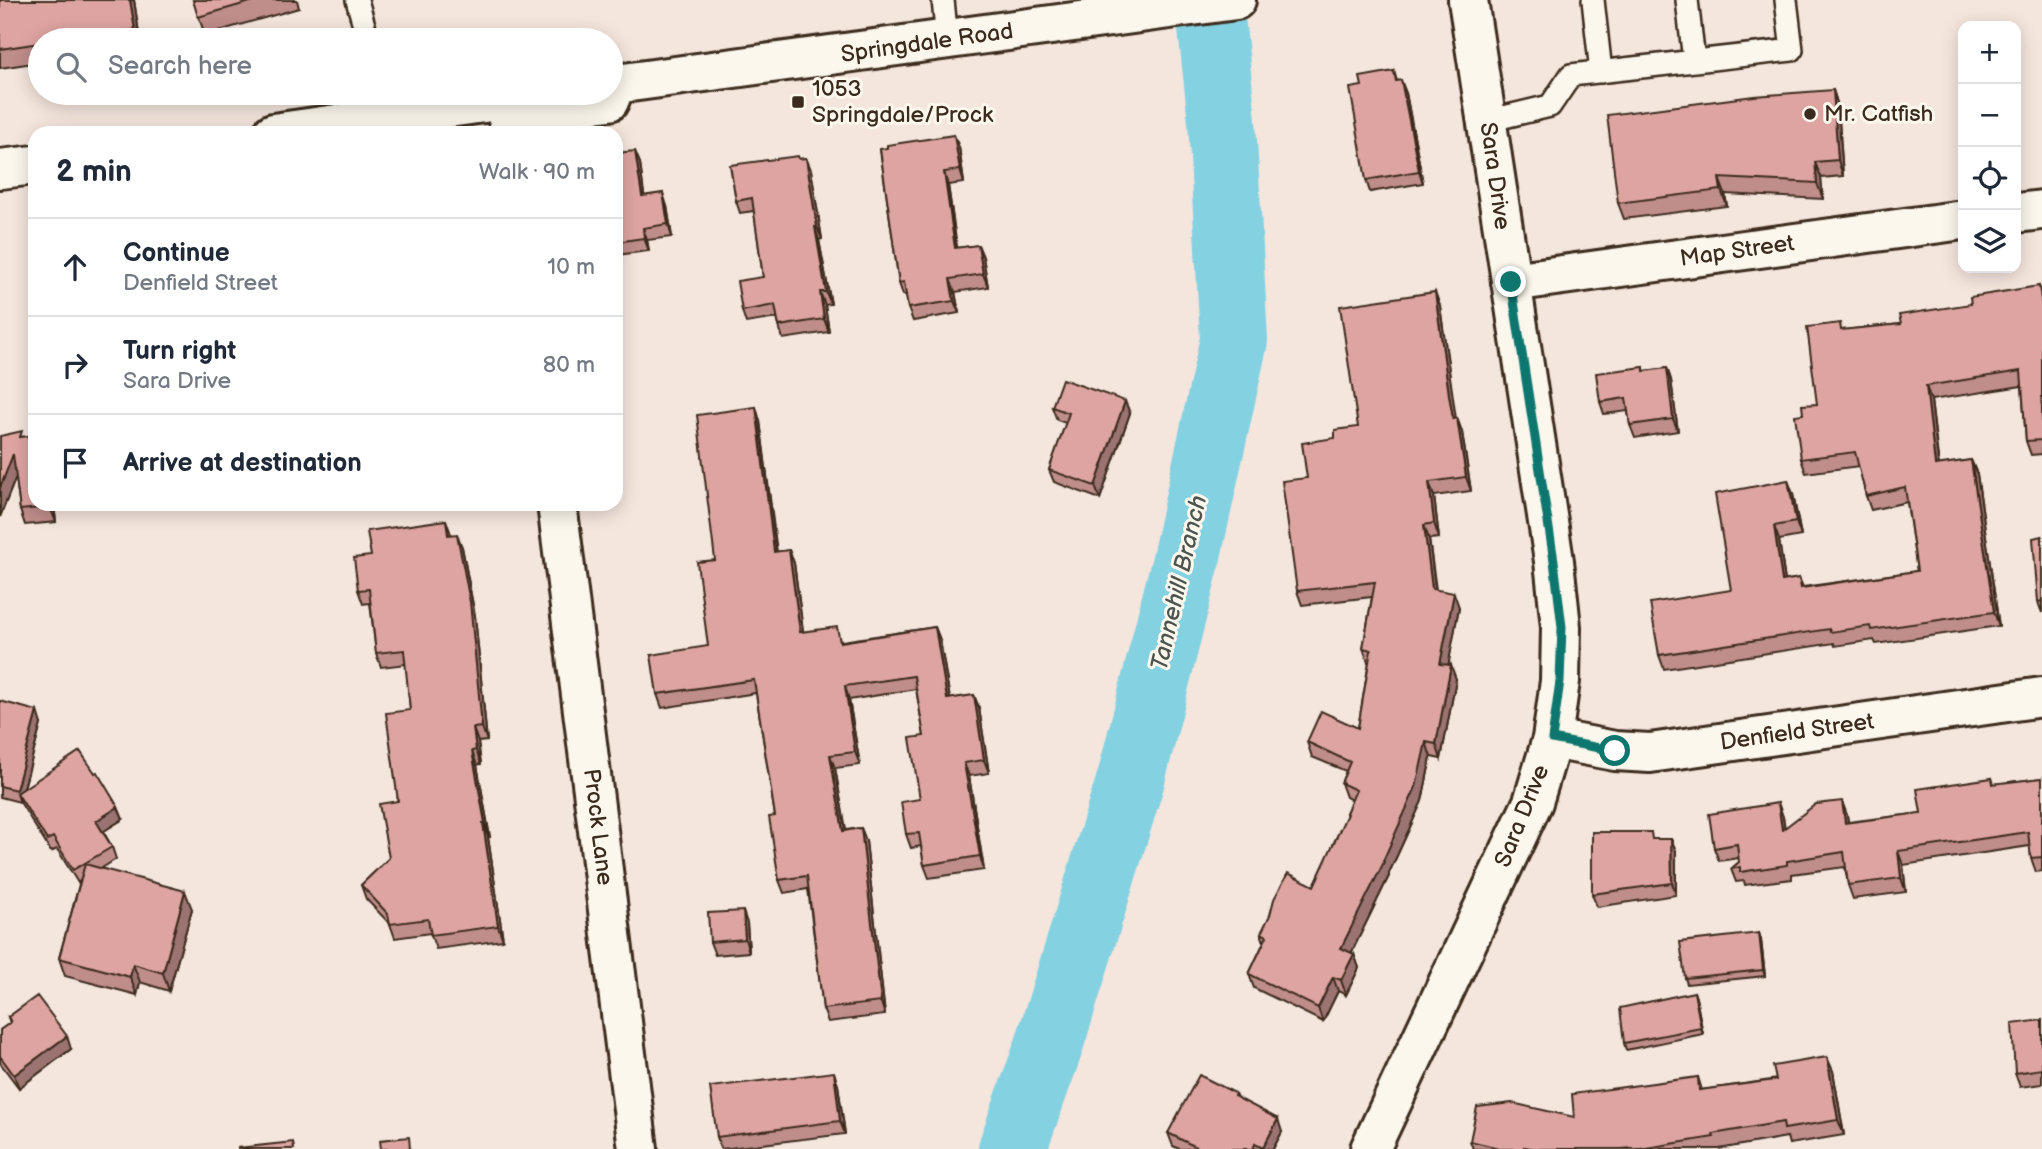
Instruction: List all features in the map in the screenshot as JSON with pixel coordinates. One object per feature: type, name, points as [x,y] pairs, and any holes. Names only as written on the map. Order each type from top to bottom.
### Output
[{"type":"street","name":"Springdale Road","points":[[623,80],[947,40],[1236,0]]},
{"type":"street","name":"Sara Drive","points":[[1370,1149],[1533,802],[1552,739],[1560,681],[1562,627],[1554,561],[1468,0]]},
{"type":"street","name":"Springdale Road","points":[[302,126],[387,105],[530,112],[583,105]]},
{"type":"street","points":[[0,169],[28,166]]},
{"type":"street","points":[[2021,212],[2042,210]]},
{"type":"street","name":"Map Street","points":[[1511,282],[1958,221]]},
{"type":"street","name":"Prock Lane","points":[[558,511],[638,1149]]},
{"type":"street","name":"Denfield Street","points":[[1552,739],[1615,751],[1650,753],[2042,697]]},
{"type":"lane","points":[[357,0],[365,28]]},
{"type":"lane","points":[[943,0],[947,40]]},
{"type":"lane","points":[[1593,0],[1601,72]]},
{"type":"lane","points":[[1686,0],[1694,61]]},
{"type":"lane","points":[[1487,121],[1549,106],[1571,75],[1792,50],[1786,0]]},
{"type":"building","points":[[0,0],[130,0],[135,28],[28,28],[28,45],[0,49]]},
{"type":"building","points":[[193,0],[257,0],[198,17]]},
{"type":"building","points":[[1394,71],[1396,81],[1401,80],[1419,171],[1366,180],[1350,88],[1362,86],[1360,77]]},
{"type":"building","points":[[1833,90],[1838,160],[1815,162],[1817,183],[1719,178],[1721,190],[1618,203],[1607,115],[1754,96]]},
{"type":"building","points":[[954,135],[960,170],[944,172],[955,248],[978,245],[983,274],[950,279],[954,301],[908,308],[904,282],[899,283],[880,149],[887,148],[887,145]]},
{"type":"building","points":[[635,151],[642,196],[663,193],[668,224],[643,228],[644,238],[623,241],[623,152]]},
{"type":"building","points":[[798,156],[799,159],[806,158],[826,292],[820,292],[824,319],[779,326],[775,305],[742,311],[737,281],[763,277],[752,198],[736,201],[730,165]]},
{"type":"building","points":[[2039,286],[2042,305],[2042,440],[2026,441],[2021,371],[1926,386],[1935,465],[1971,460],[1994,612],[1871,630],[1870,626],[1830,632],[1829,629],[1659,655],[1650,603],[1731,590],[1715,494],[1788,480],[1796,522],[1774,526],[1782,581],[1799,578],[1801,588],[1917,571],[1905,487],[1866,496],[1855,452],[1801,459],[1795,415],[1803,414],[1802,405],[1817,404],[1807,327],[1840,323],[1841,330],[1901,324],[1899,315],[1971,304],[1970,297]]},
{"type":"building","points":[[1435,292],[1453,419],[1457,418],[1466,477],[1429,482],[1434,523],[1424,525],[1432,589],[1454,593],[1440,664],[1451,665],[1436,744],[1426,742],[1416,787],[1384,862],[1341,948],[1354,954],[1341,980],[1333,977],[1318,1008],[1249,974],[1267,936],[1261,933],[1274,899],[1288,873],[1314,886],[1356,790],[1341,783],[1350,762],[1307,742],[1321,711],[1358,728],[1371,650],[1363,648],[1375,582],[1297,591],[1282,481],[1307,478],[1302,443],[1335,438],[1335,430],[1358,427],[1340,306]]},
{"type":"building","points":[[1644,367],[1644,371],[1667,368],[1673,419],[1630,425],[1626,398],[1600,402],[1596,373]]},
{"type":"building","points":[[1062,379],[1125,401],[1095,486],[1049,470],[1069,413],[1052,407]]},
{"type":"building","points":[[756,407],[774,552],[789,550],[800,632],[837,627],[840,642],[935,627],[947,699],[974,695],[984,760],[964,763],[980,856],[924,865],[919,833],[906,834],[901,802],[920,799],[910,738],[924,736],[914,676],[845,686],[855,752],[830,755],[843,831],[861,828],[881,1002],[823,1009],[807,876],[779,880],[769,817],[775,816],[754,680],[657,694],[651,655],[708,646],[697,562],[715,560],[697,415]]},
{"type":"building","points":[[22,431],[20,437],[28,436],[28,509],[20,510],[13,454],[0,488],[0,436]]},
{"type":"building","points":[[446,520],[448,535],[457,534],[470,602],[482,727],[473,728],[476,750],[472,751],[485,823],[498,926],[431,935],[428,919],[390,924],[388,914],[361,885],[389,858],[379,804],[398,801],[386,713],[410,710],[404,650],[376,653],[369,589],[358,590],[354,558],[371,556],[367,531]]},
{"type":"building","points":[[2042,536],[2042,601],[2038,602],[2033,538]]},
{"type":"building","points":[[0,701],[37,711],[16,790],[0,786]]},
{"type":"building","points":[[80,751],[95,773],[97,772],[118,807],[96,821],[112,847],[73,870],[53,837],[47,840],[17,793]]},
{"type":"building","points":[[1992,778],[1993,784],[2042,778],[2042,857],[2031,858],[2028,832],[1898,851],[1901,878],[1848,885],[1844,852],[1740,872],[1740,867],[1731,869],[1739,862],[1737,844],[1714,848],[1709,814],[1778,803],[1782,830],[1816,804],[1842,801],[1845,823],[1921,813],[1917,789]]},
{"type":"building","points":[[1592,832],[1651,832],[1652,839],[1671,839],[1672,883],[1592,894]]},
{"type":"building","points":[[85,864],[185,891],[163,973],[133,964],[130,977],[59,958]]},
{"type":"building","points":[[743,911],[745,939],[710,942],[708,913]]},
{"type":"building","points":[[1759,933],[1763,970],[1685,978],[1680,942]]},
{"type":"building","points":[[1694,992],[1701,1028],[1624,1043],[1620,1008]]},
{"type":"building","points":[[37,996],[67,1036],[14,1075],[0,1056],[0,1030],[11,1022],[8,1017]]},
{"type":"building","points":[[2042,1020],[2042,1069],[2015,1073],[2012,1024]]},
{"type":"building","points":[[1827,1057],[1838,1120],[1784,1129],[1783,1122],[1640,1149],[1503,1149],[1470,1141],[1477,1107],[1512,1103],[1574,1117],[1572,1094],[1698,1077],[1699,1090],[1776,1080],[1773,1066]]},
{"type":"building","points":[[834,1072],[840,1121],[717,1137],[710,1087]]},
{"type":"building","points":[[1199,1075],[1278,1119],[1263,1148],[1255,1144],[1253,1149],[1197,1149],[1168,1133]]},
{"type":"building","points":[[409,1137],[410,1149],[381,1149],[380,1140]]},
{"type":"building","points":[[293,1142],[294,1149],[238,1149],[238,1148]]},
{"type":"waterway","name":"Tannehill Branch","points":[[1012,1149],[1048,1049],[1131,779],[1185,564],[1234,340],[1222,121],[1209,0]]},
{"type":"place","name":"1053 Springdale/Prock","points":[[798,102]]},
{"type":"place","name":"Mr. Catfish","points":[[1810,114]]},
{"type":"route","points":[[1511,282],[1562,627],[1560,681],[1552,739],[1615,751]]}]
